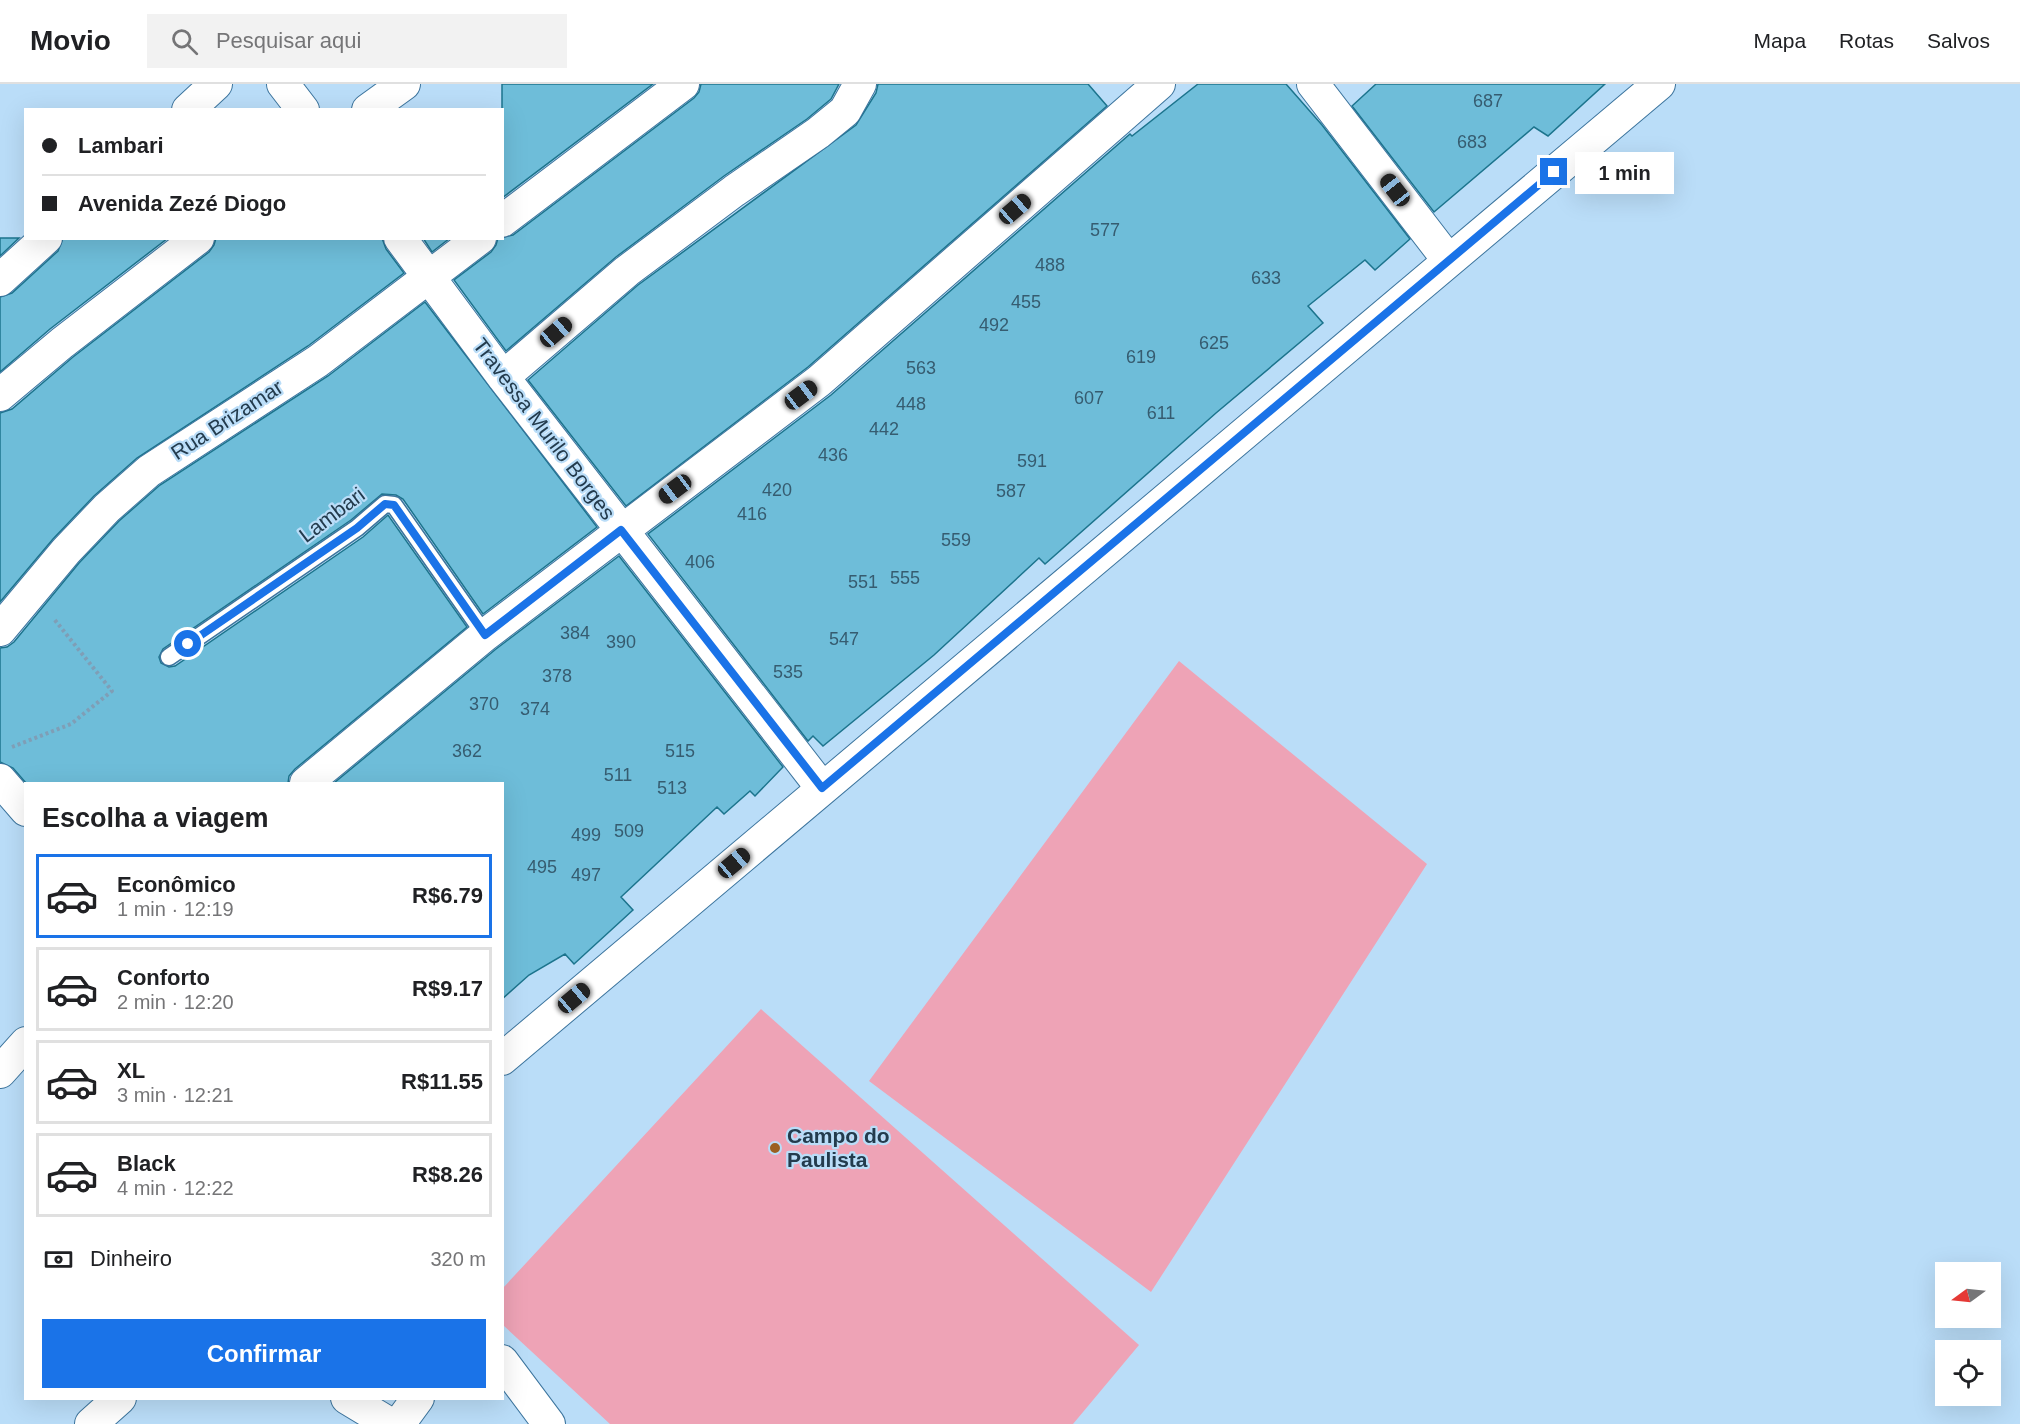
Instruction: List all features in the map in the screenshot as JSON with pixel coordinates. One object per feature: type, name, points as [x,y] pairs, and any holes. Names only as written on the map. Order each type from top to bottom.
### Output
[{"type":"street","points":[[190,108],[216,84]]},
{"type":"street","points":[[283,84],[301,108]]},
{"type":"street","points":[[371,108],[404,84]]},
{"type":"street","points":[[504,219],[683,84]]},
{"type":"street","points":[[503,378],[627,272],[845,111],[860,84]]},
{"type":"street","points":[[307,782],[485,635],[819,381],[1159,84]]},
{"type":"street","points":[[1313,84],[1449,261]]},
{"type":"street","points":[[504,1057],[1659,84]]},
{"type":"street","points":[[0,280],[44,240]]},
{"type":"street","points":[[0,395],[62,343],[195,240]]},
{"type":"street","name":"Travessa Murilo Borges","points":[[401,240],[503,378],[822,788]]},
{"type":"street","name":"Rua Brizamar","points":[[0,630],[74,542],[107,508],[149,471],[318,361],[477,240]]},
{"type":"street","points":[[0,780],[24,808]]},
{"type":"street","points":[[0,1072],[24,1045]]},
{"type":"street","points":[[504,1363],[549,1424]]},
{"type":"street","points":[[91,1424],[118,1400]]},
{"type":"street","points":[[350,1400],[390,1424]]},
{"type":"street","points":[[399,1424],[417,1400]]},
{"type":"lane","name":"Lambari","points":[[169,657],[357,528],[385,504],[394,505],[485,635]]},
{"type":"path","points":[[9,748],[71,724],[112,691],[33,592]]},
{"type":"shaded area","points":[[1179,661],[1427,864],[1151,1292],[869,1081]]},
{"type":"shaded area","name":"Campo do Paulista","points":[[761,1009],[1139,1345],[1073,1424],[610,1424],[504,1326],[504,1287]]},
{"type":"building","points":[[502,84],[653,84],[504,196],[504,108],[502,108]]},
{"type":"building","points":[[701,84],[839,84],[831,99],[807,119],[724,176],[616,257],[506,351],[454,280],[491,252],[497,240],[504,240],[504,237],[513,235],[699,92]]},
{"type":"building","points":[[878,84],[1088,84],[1107,106],[808,367],[626,506],[528,380],[638,285],[856,125],[876,93]]},
{"type":"building","points":[[1198,84],[1286,84],[1322,125],[1410,239],[1375,270],[1365,260],[1308,306],[1323,323],[1216,413],[1045,564],[1039,558],[934,655],[823,746],[813,736],[808,741],[648,534],[831,395],[1130,134],[1132,136]]},
{"type":"building","points":[[1376,84],[1605,84],[1548,136],[1534,127],[1434,212],[1352,106]]},
{"type":"building","points":[[0,238],[19,238],[0,256]]},
{"type":"building","points":[[62,240],[165,240],[50,329],[0,372],[0,297],[12,293],[58,251]]},
{"type":"building","points":[[215,240],[383,240],[386,249],[404,273],[308,346],[137,458],[94,496],[53,539],[0,602],[0,413],[12,409],[73,357],[209,252]]},
{"type":"building","points":[[424,240],[447,240],[432,252]]},
{"type":"building","points":[[425,302],[597,527],[483,614],[403,499],[396,495],[382,494],[351,520],[163,649],[159,657],[161,663],[169,667],[175,666],[363,537],[388,515],[467,627],[295,769],[289,776],[288,782],[25,782],[13,768],[0,762],[0,648],[7,647],[14,642],[79,563],[119,521],[160,485],[328,376]]},
{"type":"building","points":[[619,556],[783,767],[755,796],[750,791],[724,814],[717,807],[621,897],[633,910],[574,964],[565,954],[529,975],[504,997],[504,782],[335,782],[496,649]]},
{"type":"place","name":"Campo do Paulista","points":[[775,1148]]},
{"type":"route","points":[[188,644],[357,528],[385,504],[394,505],[485,635],[621,530],[822,788],[1554,172]]}]
